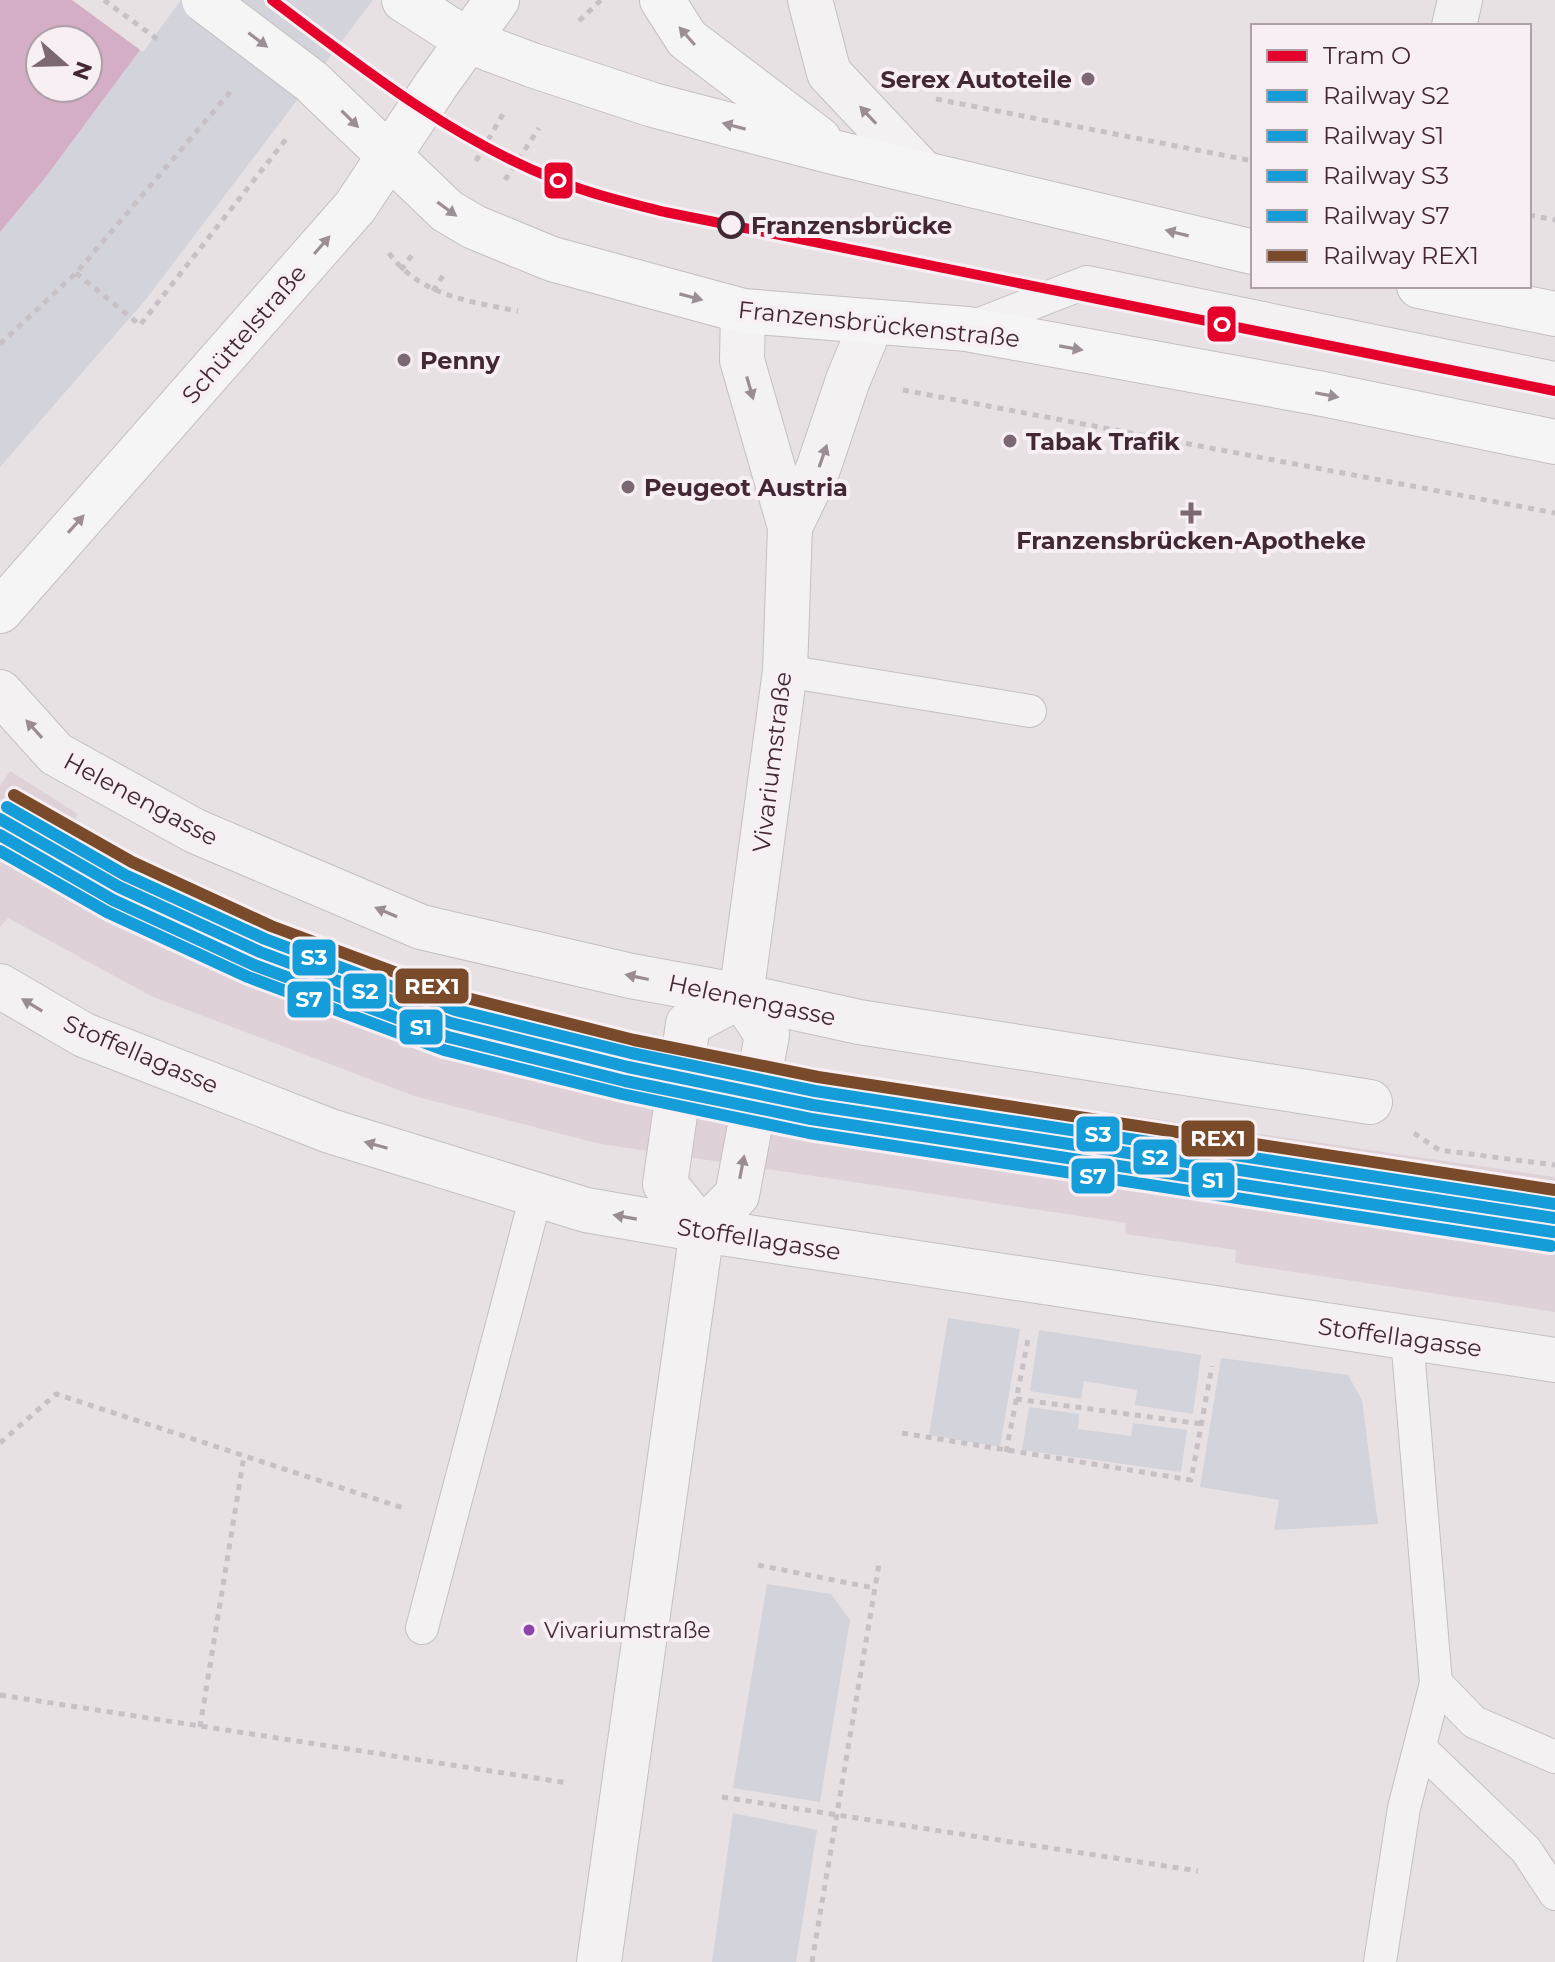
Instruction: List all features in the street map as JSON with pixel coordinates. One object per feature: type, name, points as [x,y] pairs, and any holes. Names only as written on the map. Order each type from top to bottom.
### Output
[{"type":"main road","name":"Franzensbrückenstraße","points":[[204,0],[311,81],[447,211],[474,227],[552,259],[743,311],[967,329],[1323,394],[1555,442]]},
{"type":"main road","points":[[404,0],[468,41],[653,105],[837,153],[1251,252]]},
{"type":"main road","name":"Schüttelstraße","points":[[0,611],[355,207],[497,0]]},
{"type":"main road","points":[[662,0],[687,39],[837,153]]},
{"type":"main road","points":[[1429,288],[1555,314]]},
{"type":"street","points":[[810,0],[829,73],[922,172]]},
{"type":"street","points":[[1454,24],[1460,0]]},
{"type":"street","name":"Vivariumstraße","points":[[741,996],[785,671],[790,527],[742,360],[743,311]]},
{"type":"street","name":"Vivariumstraße","points":[[790,527],[818,469],[848,380],[872,322]]},
{"type":"street","name":"Helenengasse","points":[[0,692],[56,754],[195,831],[421,927],[631,976],[859,1022],[1370,1102]]},
{"type":"street","name":"Stoffellagasse","points":[[0,986],[84,1035],[315,1125],[537,1192],[586,1210],[1555,1360]]},
{"type":"street","points":[[599,1962],[702,1230],[737,1195],[767,1035],[741,996],[688,1024],[665,1184],[702,1230]]},
{"type":"lane","points":[[967,329],[1087,282],[1555,378]]},
{"type":"lane","points":[[785,671],[1030,711]]},
{"type":"lane","points":[[422,1628],[537,1192]]},
{"type":"lane","points":[[1380,1962],[1404,1808],[1436,1683],[1393,1336]]},
{"type":"lane","points":[[1436,1683],[1474,1722],[1555,1757]]},
{"type":"lane","points":[[1420,1748],[1526,1850],[1555,1894]]},
{"type":"path","points":[[522,311],[433,291],[401,270],[447,211],[532,65],[601,0]]},
{"type":"path","points":[[0,344],[76,273],[239,83]]},
{"type":"path","points":[[922,96],[1251,161]]},
{"type":"path","points":[[76,273],[140,325],[287,138]]},
{"type":"path","points":[[505,181],[533,138]]},
{"type":"path","points":[[1531,215],[1555,220]]},
{"type":"path","points":[[848,380],[1555,513]]},
{"type":"path","points":[[1370,1102],[1439,1150],[1555,1165]]},
{"type":"path","points":[[1006,1452],[1028,1337]]},
{"type":"path","points":[[902,1433],[1191,1480],[1212,1365]]},
{"type":"path","points":[[0,1443],[56,1394],[450,1524]]},
{"type":"path","points":[[1016,1399],[1202,1424]]},
{"type":"path","points":[[200,1727],[244,1456]]},
{"type":"path","points":[[812,1962],[879,1564]]},
{"type":"path","points":[[758,1565],[875,1588]]},
{"type":"path","points":[[0,1695],[622,1791]]},
{"type":"path","points":[[722,1797],[1198,1871]]},
{"type":"shaded area","points":[[0,0],[177,0],[104,98],[104,24],[24,24],[24,104],[100,104],[0,232]]},
{"type":"shaded area","points":[[177,0],[373,0],[147,298],[0,467],[0,232],[100,104],[104,104],[104,98]]},
{"type":"shaded area","points":[[10,771],[78,814],[67,831],[222,906],[450,991],[609,1031],[835,1072],[1555,1177],[1555,1312],[1235,1263],[1236,1250],[1125,1234],[1126,1223],[601,1144],[414,1096],[153,997],[8,918],[0,927],[0,785]]},
{"type":"shaded area","points":[[948,1318],[1020,1329],[1000,1447],[929,1435]]},
{"type":"shaded area","points":[[1039,1330],[1201,1355],[1193,1414],[1135,1405],[1137,1390],[1084,1381],[1081,1399],[1030,1391]]},
{"type":"shaded area","points":[[1221,1358],[1348,1375],[1362,1400],[1378,1524],[1274,1530],[1279,1500],[1200,1487]]},
{"type":"shaded area","points":[[1029,1407],[1079,1414],[1078,1429],[1131,1436],[1133,1423],[1187,1430],[1181,1472],[1022,1450]]},
{"type":"shaded area","points":[[767,1584],[831,1594],[850,1620],[820,1802],[733,1788]]},
{"type":"shaded area","points":[[733,1813],[817,1830],[796,1962],[712,1962]]},
{"type":"pier","points":[[72,0],[181,0],[143,52]]},
{"type":"tram line","name":"O","points":[[272,0],[442,122],[515,162],[595,194],[665,212],[1555,391]]},
{"type":"rail line","name":"REX1","points":[[14,795],[132,862],[271,926],[459,996],[634,1040],[818,1077],[1555,1190]]},
{"type":"rail line","name":"S3","points":[[7,807],[125,875],[265,939],[455,1010],[631,1053],[815,1091],[1555,1204]]},
{"type":"rail line","name":"S2","points":[[0,819],[119,887],[260,952],[451,1023],[628,1067],[813,1105],[1555,1218]]},
{"type":"rail line","name":"S1","points":[[0,835],[113,900],[254,965],[448,1037],[625,1081],[811,1119],[1553,1232]]},
{"type":"rail line","name":"S7","points":[[0,851],[107,912],[248,977],[444,1050],[622,1094],[809,1133],[1551,1246]]},
{"type":"place","name":"Serex Autoteile","points":[[1088,79]]},
{"type":"place","name":"Franzensbrücke","points":[[731,225]]},
{"type":"place","name":"Penny","points":[[404,360]]},
{"type":"place","name":"Tabak Trafik","points":[[1010,441]]},
{"type":"place","name":"Peugeot Austria","points":[[628,487]]},
{"type":"place","name":"Franzensbrücken-Apotheke","points":[[1191,513]]},
{"type":"place","name":"Vivariumstraße","points":[[529,1630]]}]
